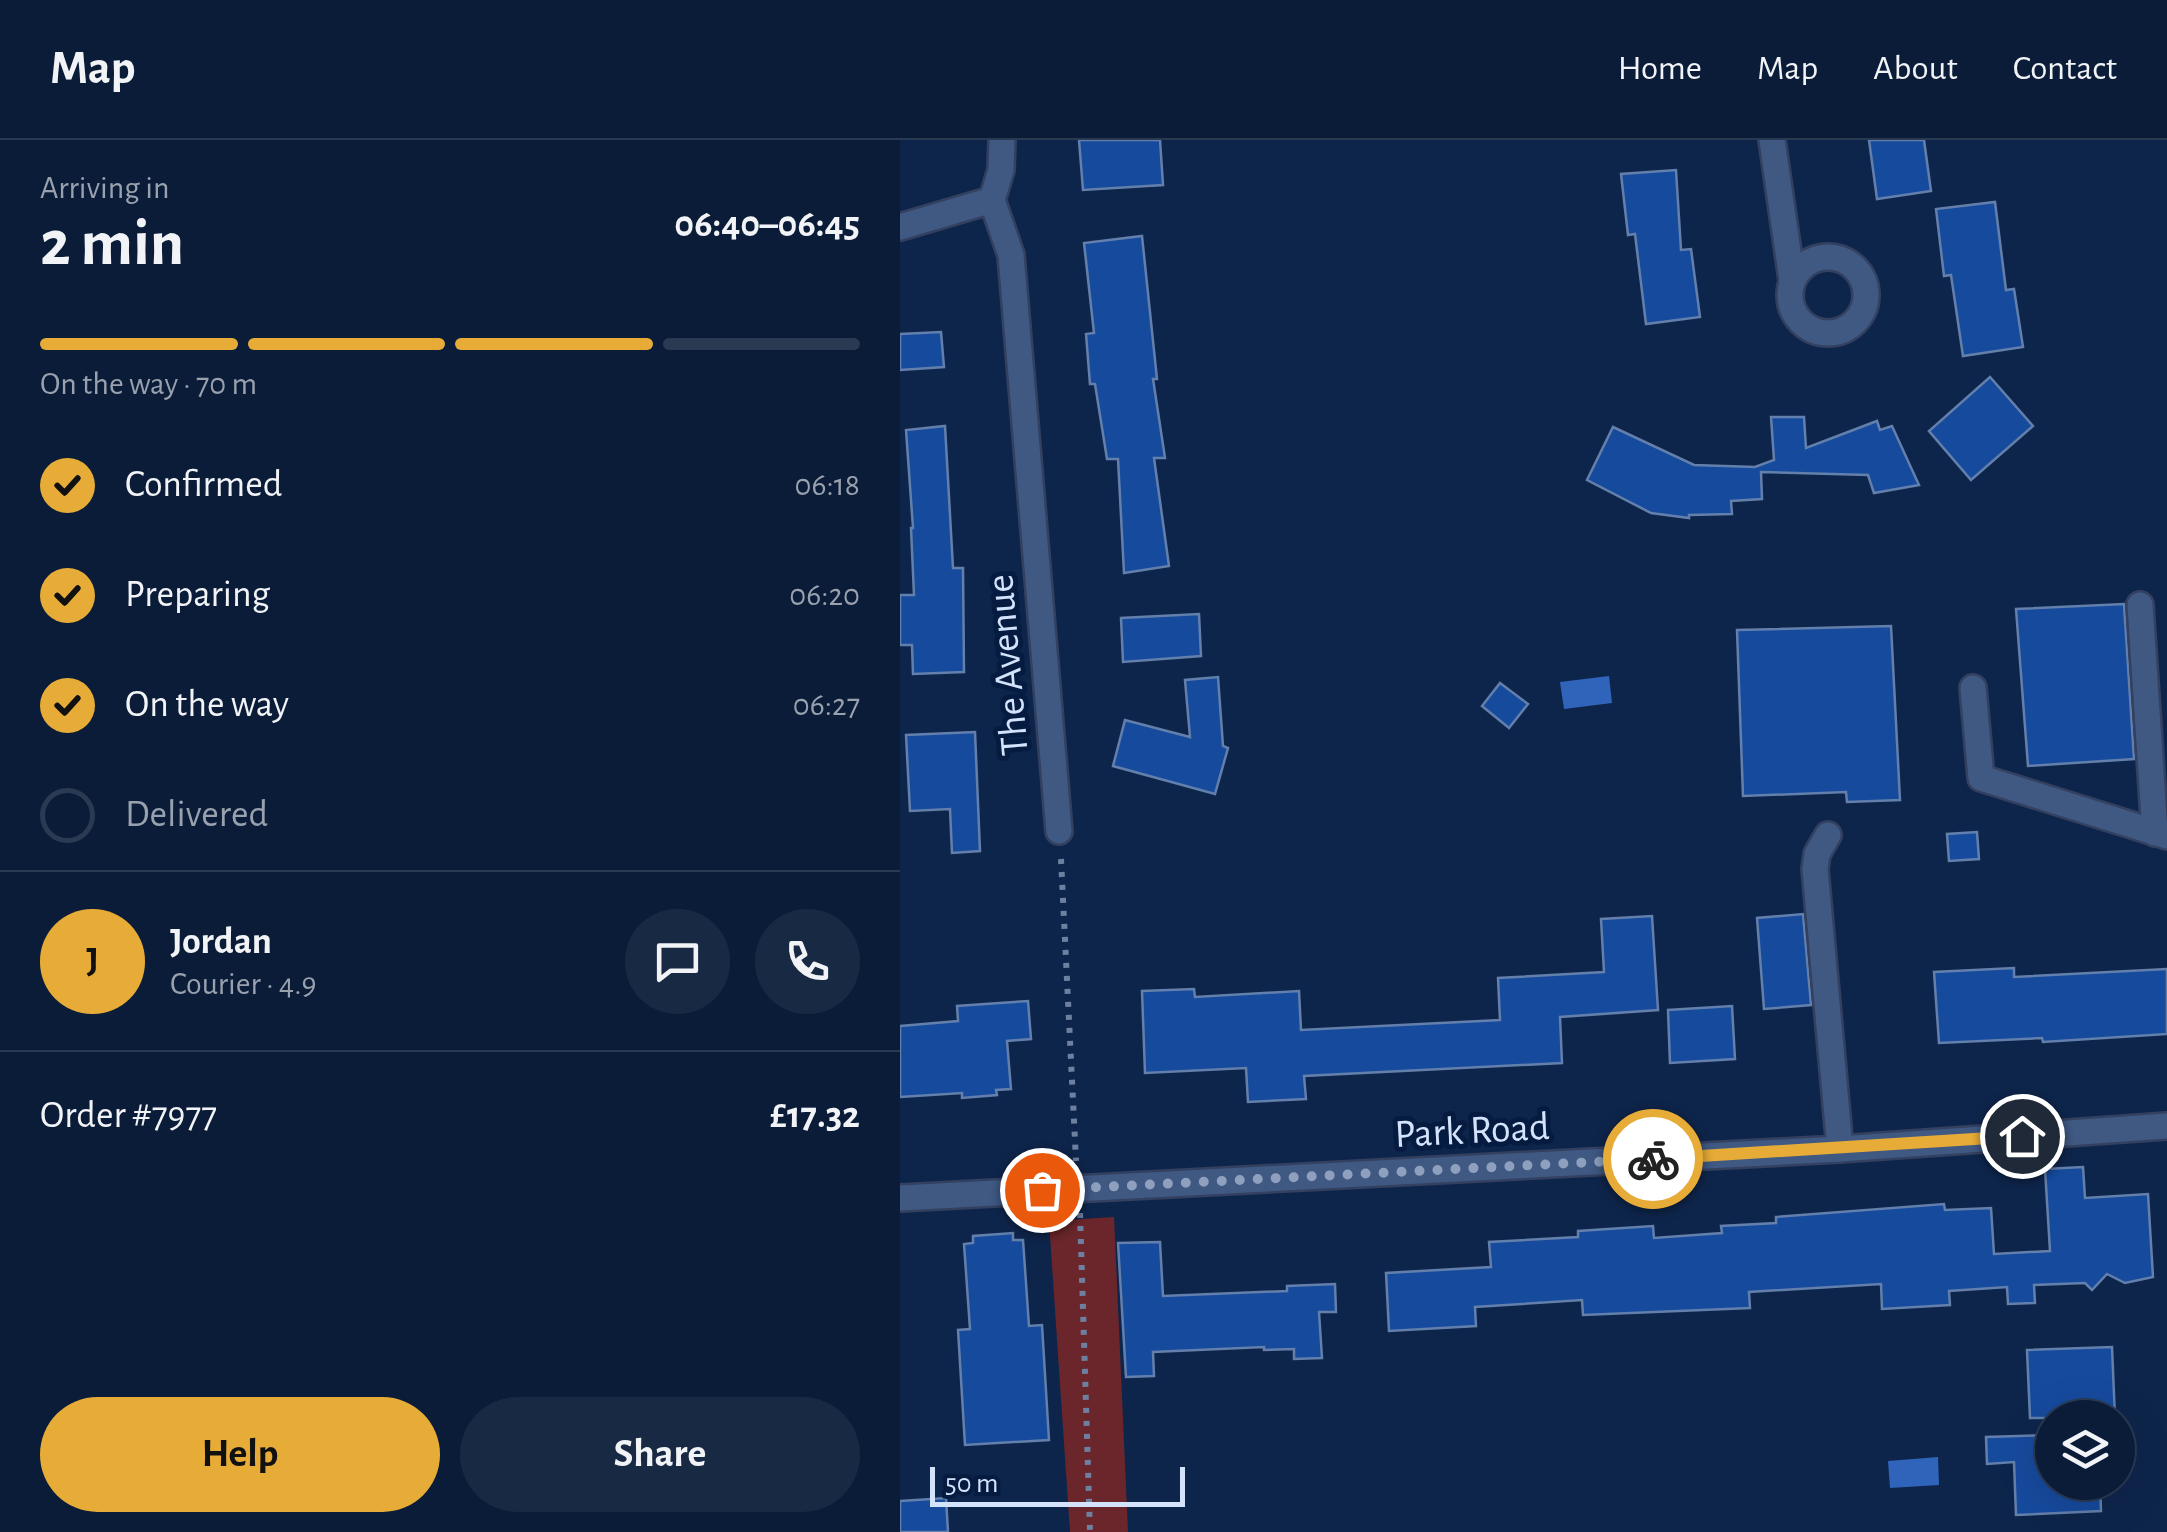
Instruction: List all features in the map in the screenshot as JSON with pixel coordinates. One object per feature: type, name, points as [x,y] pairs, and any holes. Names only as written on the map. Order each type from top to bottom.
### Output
[{"type":"street","points":[[900,226],[992,200],[1001,170],[1002,140]]},
{"type":"street","points":[[1772,140],[1792,280]]},
{"type":"street","name":"The Avenue","points":[[992,200],[1011,255],[1060,832]]},
{"type":"street","points":[[1974,688],[1980,778],[2161,834],[2140,605]]},
{"type":"street","points":[[1828,835],[1817,854],[1815,869],[1840,1150]]},
{"type":"street","name":"Park Road","points":[[900,1198],[1840,1150],[2167,1126]]},
{"type":"path","points":[[1060,832],[1090,1532]]},
{"type":"shaded area","points":[[1114,1217],[1128,1532],[1070,1532],[1049,1221]]},
{"type":"water","points":[[1609,676],[1612,703],[1564,709],[1560,682]]},
{"type":"water","points":[[1938,1457],[1939,1485],[1890,1488],[1888,1461]]},
{"type":"building","points":[[1079,140],[1160,140],[1163,185],[1083,190]]},
{"type":"building","points":[[1869,140],[1924,140],[1931,191],[1877,199]]},
{"type":"building","points":[[1676,170],[1681,250],[1691,249],[1700,317],[1646,324],[1635,234],[1628,235],[1621,174]]},
{"type":"building","points":[[1995,202],[2006,290],[2014,289],[2023,347],[1963,356],[1951,275],[1944,276],[1936,209]]},
{"type":"building","points":[[1142,236],[1157,379],[1153,379],[1165,458],[1154,458],[1169,566],[1124,573],[1118,459],[1107,459],[1095,384],[1090,384],[1086,334],[1094,333],[1084,243]]},
{"type":"building","points":[[941,332],[944,367],[900,370],[900,334]]},
{"type":"building","points":[[1990,377],[2033,426],[1971,480],[1929,431]]},
{"type":"building","points":[[1771,417],[1804,417],[1806,448],[1877,421],[1880,430],[1892,426],[1919,485],[1874,493],[1868,475],[1761,472],[1762,499],[1731,501],[1732,514],[1689,518],[1651,513],[1587,480],[1613,427],[1694,465],[1755,467],[1774,460]]},
{"type":"building","points":[[945,426],[953,568],[963,568],[964,672],[913,674],[912,645],[900,645],[900,595],[914,595],[906,430]]},
{"type":"building","points":[[2124,604],[2134,759],[2028,766],[2016,609]]},
{"type":"building","points":[[1199,614],[1201,656],[1123,662],[1121,618]]},
{"type":"building","points":[[1891,626],[1900,800],[1847,802],[1846,792],[1743,796],[1737,630]]},
{"type":"building","points":[[1218,677],[1223,746],[1228,748],[1215,794],[1113,766],[1125,720],[1190,737],[1185,680]]},
{"type":"building","points":[[1500,683],[1528,704],[1509,728],[1482,706]]},
{"type":"building","points":[[975,732],[980,851],[952,853],[950,809],[910,811],[906,735]]},
{"type":"building","points":[[1977,832],[1979,859],[1949,861],[1947,834]]},
{"type":"building","points":[[1803,914],[1811,1005],[1764,1009],[1757,918]]},
{"type":"building","points":[[1652,916],[1658,1010],[1560,1017],[1562,1063],[1304,1076],[1306,1099],[1248,1102],[1246,1068],[1145,1073],[1142,991],[1194,989],[1195,997],[1299,991],[1301,1030],[1500,1020],[1498,978],[1604,972],[1601,919]]},
{"type":"building","points":[[2014,968],[2014,977],[2167,969],[2167,1034],[2043,1042],[2042,1038],[1939,1043],[1934,972]]},
{"type":"building","points":[[1028,1001],[1031,1039],[1007,1041],[1011,1089],[996,1090],[997,1095],[962,1098],[962,1093],[900,1097],[900,1026],[958,1021],[957,1006]]},
{"type":"building","points":[[1732,1006],[1735,1059],[1670,1063],[1668,1010]]},
{"type":"building","points":[[2083,1167],[2085,1198],[2148,1194],[2153,1277],[2125,1283],[2107,1274],[2092,1290],[2085,1283],[2034,1285],[2035,1303],[2008,1304],[2007,1287],[1949,1291],[1950,1305],[1882,1309],[1881,1284],[1749,1292],[1750,1308],[1583,1315],[1582,1300],[1475,1307],[1476,1326],[1389,1331],[1386,1273],[1491,1267],[1489,1242],[1578,1237],[1578,1231],[1653,1226],[1654,1238],[1722,1233],[1721,1226],[1776,1223],[1776,1217],[1944,1204],[1945,1210],[1991,1208],[1994,1254],[2050,1251],[2045,1169]]},
{"type":"building","points":[[1013,1233],[1013,1240],[1023,1240],[1029,1326],[1042,1325],[1049,1440],[965,1445],[958,1330],[970,1329],[964,1244],[973,1243],[973,1236]]},
{"type":"building","points":[[1160,1242],[1163,1296],[1287,1291],[1287,1286],[1335,1284],[1336,1312],[1319,1312],[1322,1358],[1294,1359],[1294,1349],[1264,1347],[1153,1352],[1154,1376],[1126,1377],[1118,1243]]},
{"type":"building","points":[[2112,1347],[2114,1400],[2035,1400],[2035,1418],[2030,1418],[2027,1350]]},
{"type":"building","points":[[2035,1436],[2035,1500],[2101,1500],[2101,1511],[2016,1515],[2014,1462],[1987,1464],[1986,1437]]},
{"type":"building","points":[[946,1498],[948,1532],[900,1532],[900,1501]]},
{"type":"way so far","points":[[1042,1190],[1653,1159]]},
{"type":"route","points":[[1653,1159],[2022,1136]]}]
